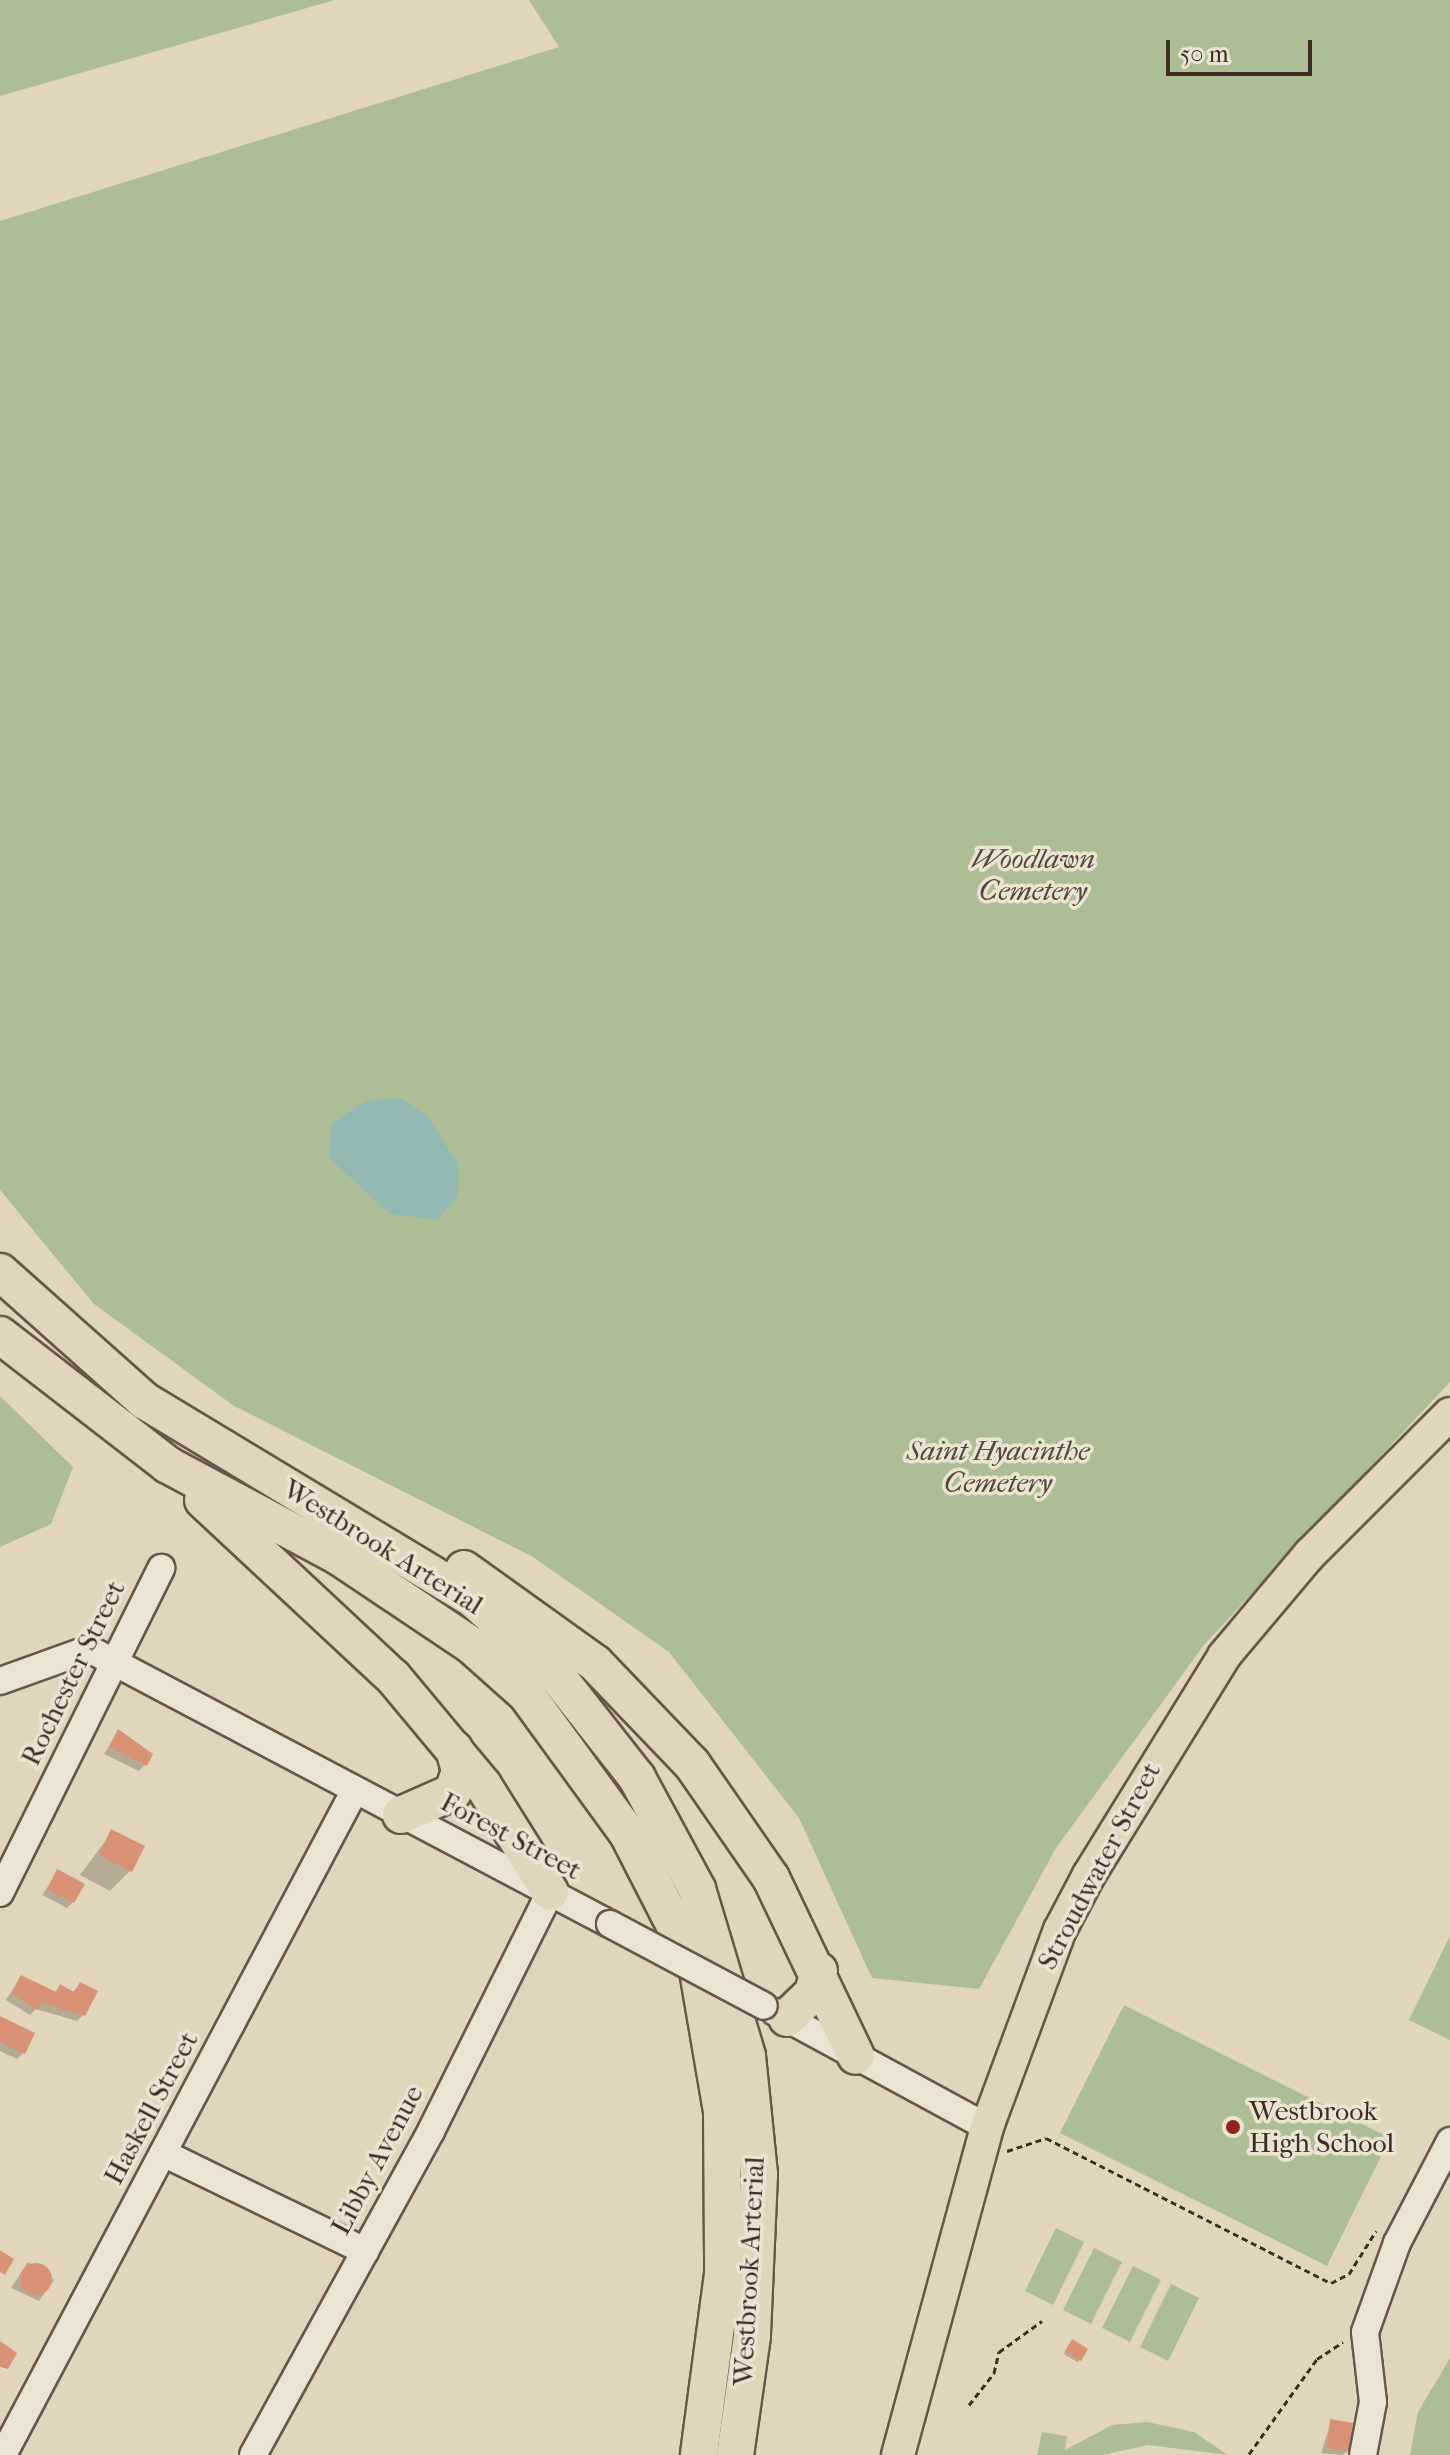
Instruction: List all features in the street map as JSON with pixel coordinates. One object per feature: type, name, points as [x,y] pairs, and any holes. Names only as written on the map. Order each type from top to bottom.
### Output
[{"type":"highway","name":"Westbrook Arterial","points":[[0,1272],[145,1401],[344,1516],[473,1599],[554,1672],[637,1778],[697,1889],[747,2056],[759,2174],[752,2336],[735,2455]]},
{"type":"highway","name":"Westbrook Arterial","points":[[0,1335],[178,1472],[338,1556],[471,1645],[565,1741],[662,1898],[698,1971],[722,2111],[723,2274],[699,2455]]},
{"type":"highway","points":[[178,1472],[361,1642],[454,1749],[550,1892]]},
{"type":"highway","points":[[344,1516],[424,1546],[504,1593],[630,1695],[738,1826],[819,1971],[856,2056]]},
{"type":"highway","points":[[401,1815],[453,1792],[460,1771],[454,1749]]},
{"type":"highway","points":[[776,2012],[805,2005],[819,1971]]},
{"type":"main road","name":"Stroudwater Street","points":[[898,2455],[984,2137],[1060,1930],[1186,1709],[1310,1554],[1450,1414]]},
{"type":"street","name":"Rochester Street","points":[[0,1893],[161,1568]]},
{"type":"street","name":"Forest Street","points":[[0,1681],[65,1652],[89,1649],[114,1660],[776,2012],[856,2056],[984,2137]]},
{"type":"street","name":"Haskell Street","points":[[3,2455],[355,1790]]},
{"type":"street","name":"Libby Avenue","points":[[253,2455],[365,2251],[550,1892]]},
{"type":"street","points":[[1363,2455],[1373,2402],[1366,2339],[1401,2235],[1450,2141]]},
{"type":"street","points":[[163,2153],[365,2251]]},
{"type":"path","points":[[984,2137],[1000,2153],[1046,2138],[1331,2283],[1349,2274],[1376,2231],[1401,2235]]},
{"type":"path","points":[[969,2405],[994,2373],[999,2352],[1042,2321]]},
{"type":"path","points":[[1249,2454],[1317,2359],[1340,2343],[1366,2339]]},
{"type":"green space","points":[[0,0],[335,0],[0,96]]},
{"type":"green space","points":[[529,0],[1450,0],[1450,1382],[1204,1645],[1056,1848],[979,1989],[872,1978],[799,1818],[669,1652],[533,1557],[234,1406],[94,1304],[0,1190],[0,221],[559,47]]},
{"type":"green space","points":[[0,1396],[73,1467],[51,1524],[0,1547]]},
{"type":"green space","points":[[1450,1936],[1450,2040],[1409,2020]]},
{"type":"green space","points":[[1124,2005],[1390,2138],[1327,2266],[1060,2133]]},
{"type":"green space","points":[[1056,2228],[1084,2242],[1053,2305],[1025,2291]]},
{"type":"green space","points":[[1094,2248],[1122,2262],[1091,2324],[1063,2310]]},
{"type":"green space","points":[[1133,2266],[1161,2280],[1130,2342],[1102,2328]]},
{"type":"green space","points":[[1171,2284],[1199,2298],[1168,2361],[1140,2347]]},
{"type":"green space","points":[[1450,2358],[1450,2455],[1410,2455],[1418,2412]]},
{"type":"green space","points":[[1147,2422],[1194,2432],[1228,2455],[1148,2445],[1103,2455],[1037,2455],[1042,2432],[1067,2436],[1065,2450],[1112,2425]]},
{"type":"water","points":[[400,1098],[426,1114],[458,1164],[458,1196],[437,1220],[390,1214],[329,1158],[332,1123],[365,1101]]},
{"type":"building","points":[[118,1729],[153,1754],[147,1766],[109,1747]]},
{"type":"building","points":[[111,1829],[145,1846],[132,1872],[99,1855]]},
{"type":"building","points":[[57,1869],[85,1884],[74,1903],[47,1889]]},
{"type":"building","points":[[21,1975],[56,1992],[60,1984],[74,1992],[80,1982],[98,1991],[85,2016],[42,2002],[38,2010],[11,1993]]},
{"type":"building","points":[[0,2016],[35,2033],[25,2054],[0,2042]]},
{"type":"building","points":[[0,2250],[14,2259],[5,2275],[0,2272]]},
{"type":"building","points":[[36,2263],[47,2268],[52,2279],[47,2290],[36,2295],[25,2290],[20,2279],[25,2268]]},
{"type":"building","points":[[1072,2339],[1088,2349],[1081,2361],[1065,2351]]},
{"type":"building","points":[[0,2341],[17,2353],[8,2369],[0,2367]]},
{"type":"building","points":[[1330,2419],[1353,2423],[1350,2451],[1327,2448]]},
{"type":"place","name":"Westbrook High School","points":[[1233,2127]]},
{"type":"park label","name":"Woodlawn Cemetery","points":[[1033,875]]},
{"type":"park label","name":"Saint Hyacinthe Cemetery","points":[[998,1467]]}]
